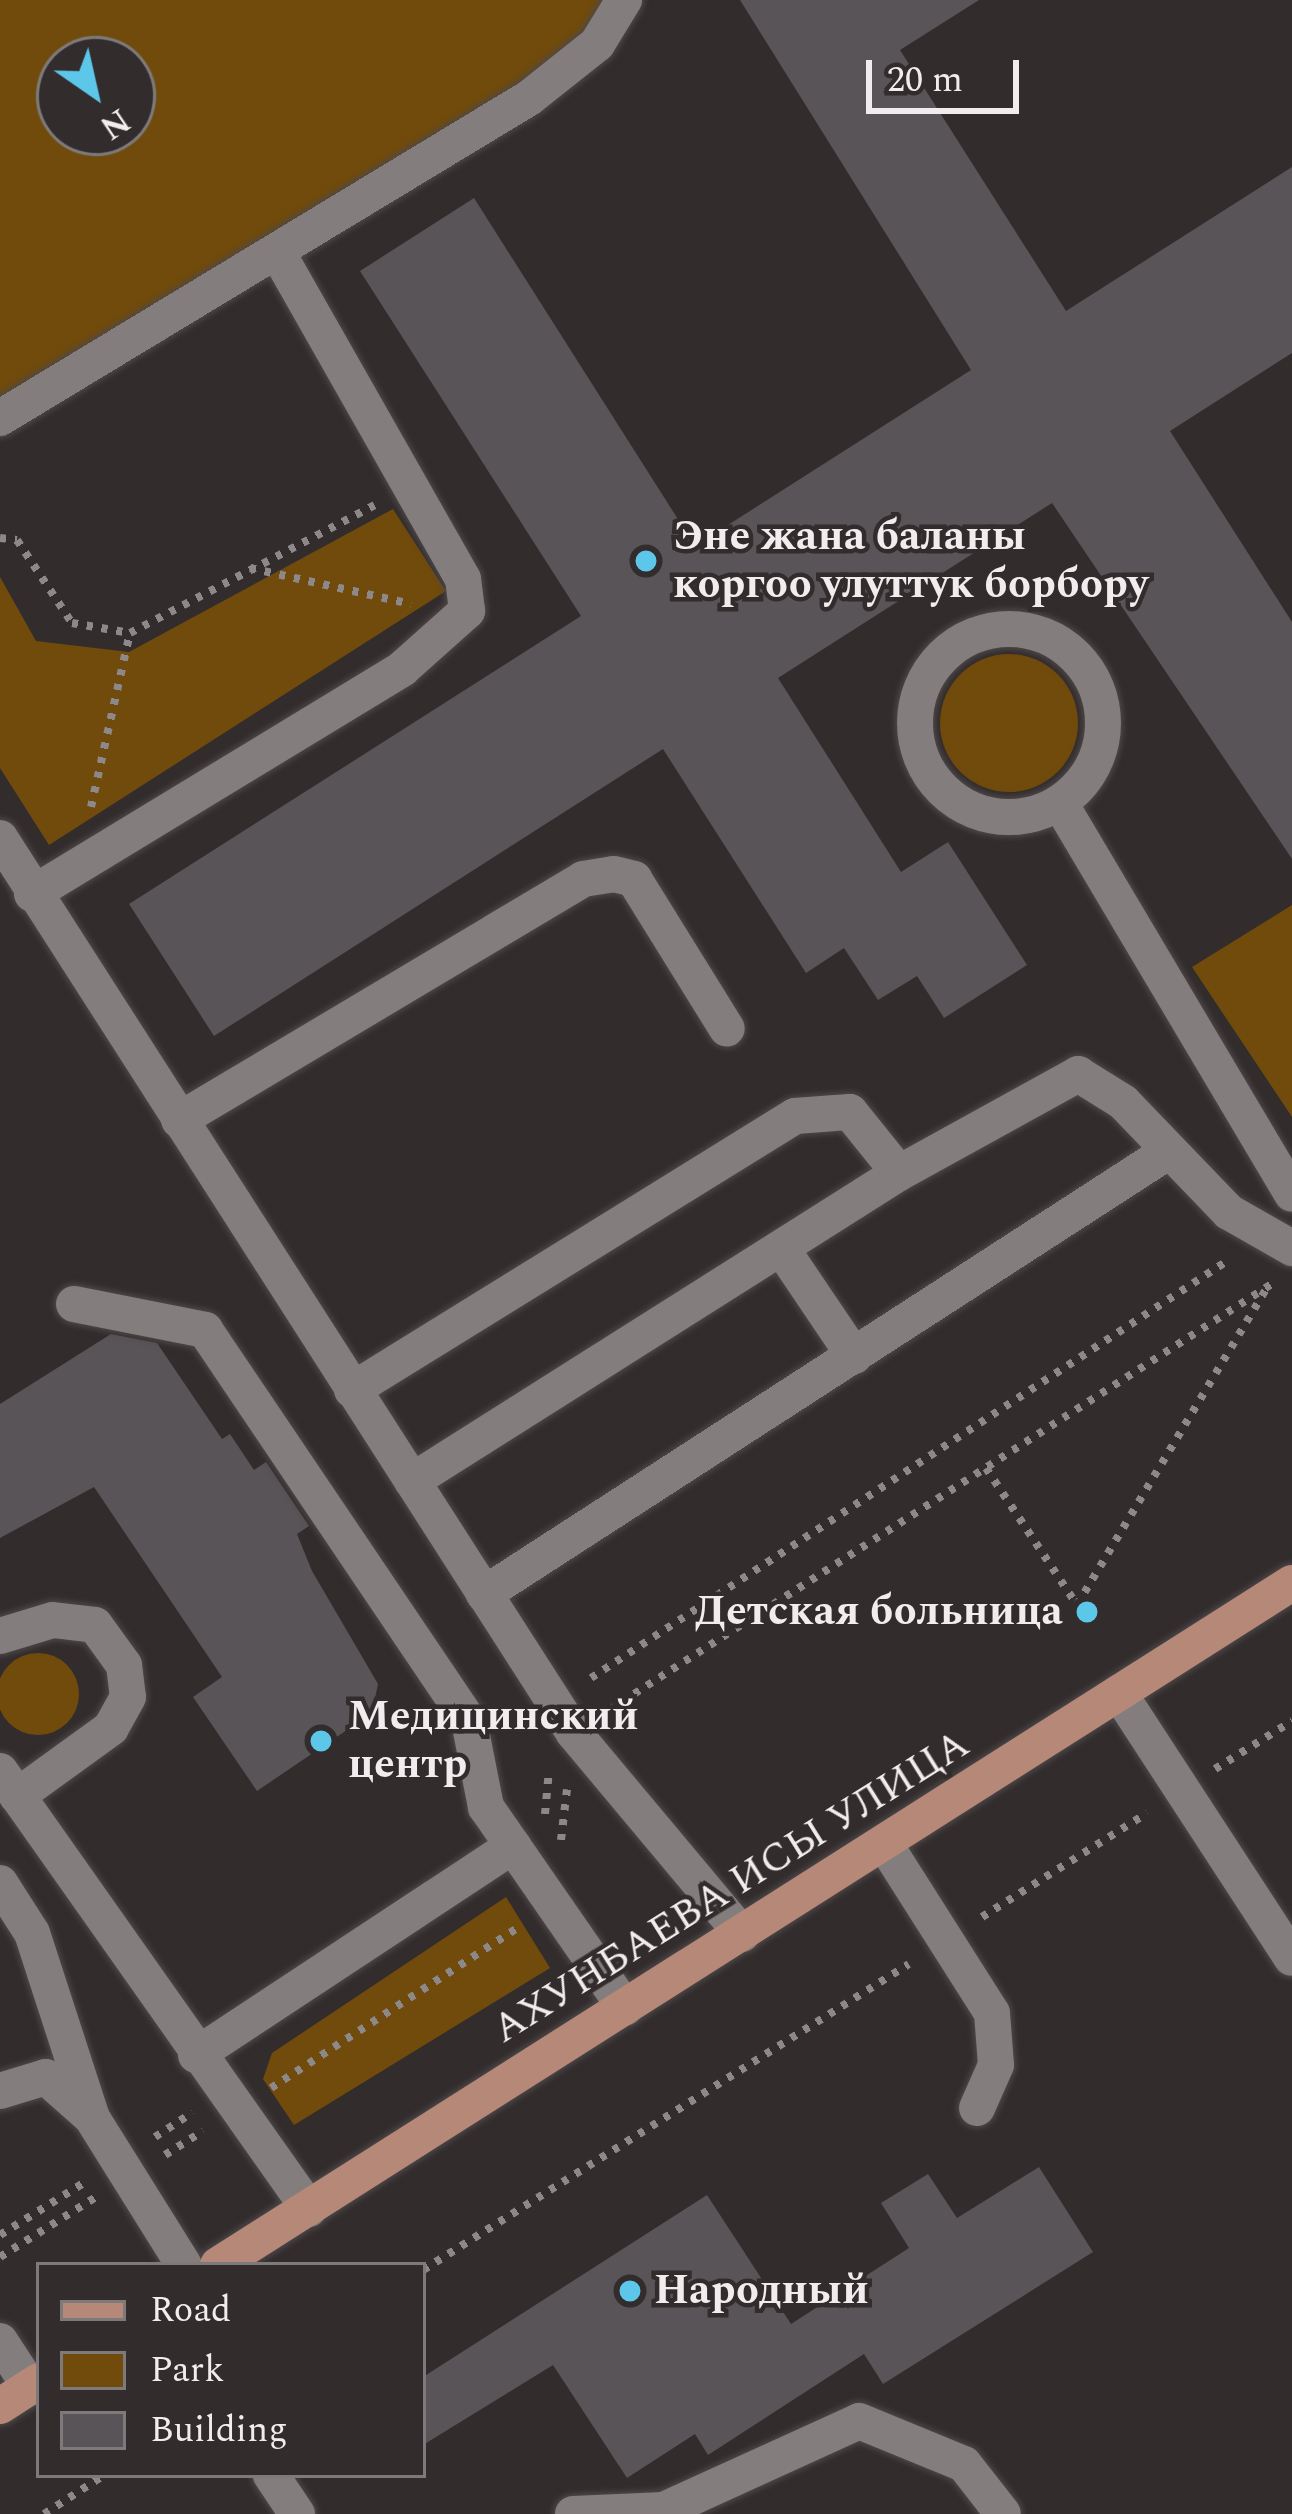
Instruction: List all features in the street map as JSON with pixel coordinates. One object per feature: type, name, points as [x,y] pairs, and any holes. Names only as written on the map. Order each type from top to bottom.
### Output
[{"type":"main road","name":"АХУНБАЕВА ИСЫ УЛИЦА","points":[[223,2262],[1292,1583]]},
{"type":"street","points":[[0,418],[573,68],[624,0]]},
{"type":"street","points":[[32,894],[403,668],[466,611],[463,579],[277,251]]},
{"type":"street","points":[[998,625],[1030,629],[1055,637],[1098,683],[1094,755],[1061,805],[973,814],[940,788],[914,722],[938,659],[998,625]]},
{"type":"street","points":[[1061,805],[1292,1194]]},
{"type":"street","points":[[0,838],[565,1717],[742,1934]]},
{"type":"street","points":[[179,1120],[583,879],[614,874],[634,879],[727,1029]]},
{"type":"street","points":[[412,1481],[786,1255],[899,1173],[1078,1074],[1123,1102],[1166,1153],[1276,1241]]},
{"type":"street","points":[[352,1390],[795,1117],[850,1112],[899,1173]]},
{"type":"street","points":[[484,1594],[1166,1153]]},
{"type":"street","points":[[786,1255],[854,1356]]},
{"type":"street","points":[[74,1304],[205,1330],[469,1721],[486,1807],[625,2008]]},
{"type":"street","points":[[0,1636],[52,1620],[95,1624],[124,1665],[128,1697],[111,1728],[9,1784],[309,2209]]},
{"type":"street","points":[[1119,1693],[1292,1958]]},
{"type":"street","points":[[884,1843],[992,2013],[996,2065],[977,2108]]},
{"type":"street","points":[[196,2055],[513,1846]]},
{"type":"street","points":[[0,1883],[32,1933],[92,2118],[182,2262]]},
{"type":"street","points":[[0,2091],[46,2077],[92,2118]]},
{"type":"street","points":[[0,2341],[23,2391]]},
{"type":"street","points":[[573,2514],[664,2510],[859,2421],[964,2464],[1003,2514]]},
{"type":"street","points":[[273,2478],[297,2514]]},
{"type":"path","points":[[0,538],[17,540],[72,623],[130,633],[382,502]]},
{"type":"path","points":[[250,568],[420,606]]},
{"type":"path","points":[[86,830],[130,633]]},
{"type":"path","points":[[546,1893],[565,1717],[1186,1295],[1276,1241]]},
{"type":"path","points":[[565,1717],[986,1468],[1292,1271]]},
{"type":"path","points":[[986,1468],[1077,1605],[1267,1287]]},
{"type":"path","points":[[546,1893],[565,1717]]},
{"type":"path","points":[[426,2268],[1292,1721]]},
{"type":"path","points":[[0,2257],[123,2169],[546,1893]]},
{"type":"path","points":[[0,2235],[123,2169],[232,2100]]},
{"type":"path","points":[[44,2514],[99,2478]]},
{"type":"green space","points":[[0,0],[605,0],[566,57],[0,398]]},
{"type":"green space","points":[[393,509],[446,591],[49,845],[0,768],[0,577],[36,641],[129,652]]},
{"type":"green space","points":[[1009,654],[1036,659],[1058,674],[1073,696],[1078,723],[1073,750],[1058,772],[1036,787],[1009,792],[982,787],[960,772],[945,750],[940,723],[945,696],[960,674],[982,659]]},
{"type":"green space","points":[[1292,905],[1292,1117],[1192,967]]},
{"type":"green space","points":[[22,1656],[54,1656],[76,1678],[76,1710],[54,1732],[22,1732],[0,1710],[0,1678]]},
{"type":"green space","points":[[506,1897],[550,1968],[294,2125],[263,2079],[272,2053]]},
{"type":"building","name":"Эне жана баланы коргоо улуттук борбору","points":[[740,0],[979,0],[900,50],[1066,311],[1292,167],[1292,353],[1170,431],[1292,622],[1292,859],[1052,503],[778,678],[901,872],[948,842],[1027,965],[944,1018],[917,976],[878,1000],[844,948],[806,973],[663,749],[214,1036],[129,904],[581,616],[360,271],[474,198],[695,546],[971,370]]},
{"type":"building","points":[[111,1334],[157,1343],[222,1439],[230,1434],[254,1470],[266,1462],[309,1526],[297,1534],[312,1571],[378,1684],[372,1713],[257,1791],[193,1697],[222,1677],[94,1487],[0,1538],[0,1404]]},
{"type":"building","points":[[1039,2167],[1093,2252],[883,2384],[864,2354],[708,2455],[695,2434],[627,2478],[553,2365],[426,2443],[426,2375],[707,2195],[791,2324],[909,2248],[881,2203],[928,2174],[957,2218]]},
{"type":"place","name":"Эне жана баланы коргоо улуттук борбору","points":[[646,561]]},
{"type":"place","name":"Детская больница","points":[[1087,1612]]},
{"type":"place","name":"Медицинский центр","points":[[321,1741]]},
{"type":"place","name":"Народный","points":[[630,2291]]}]
